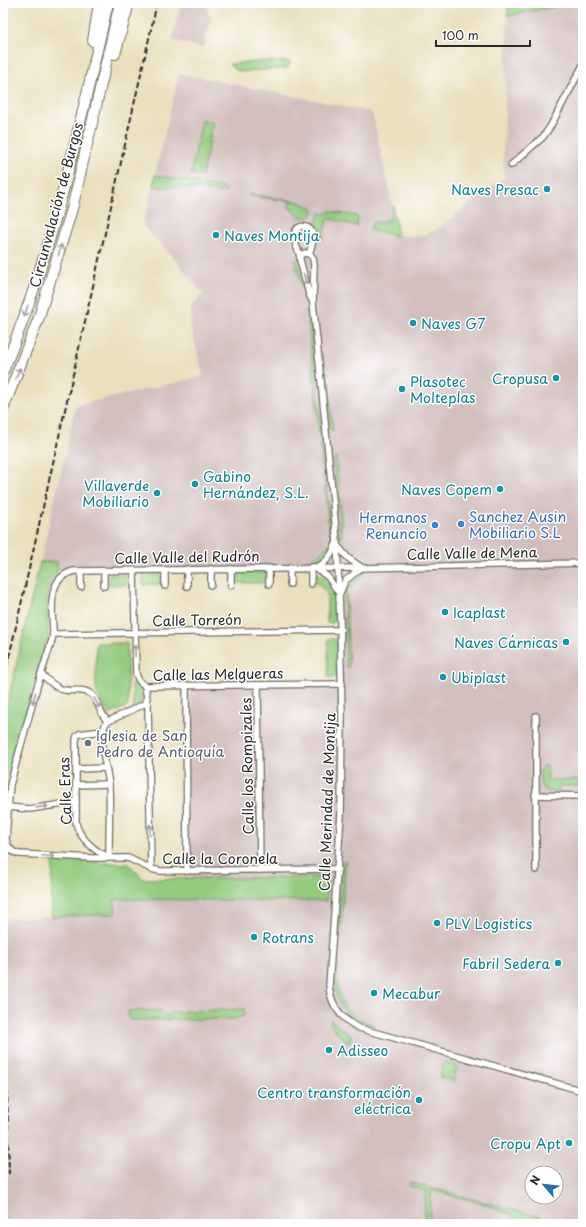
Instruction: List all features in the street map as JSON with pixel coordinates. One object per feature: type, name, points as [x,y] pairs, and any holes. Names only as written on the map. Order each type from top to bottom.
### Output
[{"type":"highway","points":[[81,119],[99,3]]},
{"type":"highway","name":"Circunvalación de Burgos","points":[[3,371],[22,324],[45,255],[81,119],[108,3]]},
{"type":"highway","name":"Circunvalación de Burgos","points":[[3,409],[38,320],[72,210],[120,3]]},
{"type":"highway","points":[[92,129],[106,90],[129,3]]},
{"type":"street","points":[[511,165],[544,137],[583,65]]},
{"type":"street","name":"Calle Merindad de Montija","points":[[313,302],[309,294],[294,236],[297,229],[304,226],[309,228],[313,236],[309,254],[313,258],[314,265],[313,302],[337,543],[341,630],[341,802],[338,869],[329,986],[332,999],[336,1009],[349,1022],[359,1028],[583,1091]]},
{"type":"street","points":[[300,255],[305,252],[309,254]]},
{"type":"street","points":[[311,584],[313,567],[323,564],[329,558],[337,543],[348,558],[361,568],[345,581],[339,594]]},
{"type":"street","name":"Calle Valle de Mena","points":[[338,568],[583,563]]},
{"type":"street","name":"Calle Merindad de Montija","points":[[313,567],[328,577],[336,587],[339,594]]},
{"type":"street","points":[[269,568],[269,584]]},
{"type":"street","points":[[290,568],[290,584]]},
{"type":"street","name":"Calle Valle del Rudrón","points":[[53,634],[53,592],[57,581],[68,573],[81,571],[187,569],[338,568]]},
{"type":"street","points":[[187,569],[187,586]]},
{"type":"street","points":[[210,569],[211,585]]},
{"type":"street","points":[[231,569],[231,585]]},
{"type":"street","points":[[134,570],[136,674],[139,681],[145,686]]},
{"type":"street","points":[[165,570],[165,586]]},
{"type":"street","points":[[81,571],[81,587]]},
{"type":"street","points":[[104,571],[104,586]]},
{"type":"street","name":"Calle Torreón","points":[[53,634],[341,630]]},
{"type":"street","points":[[53,634],[10,785],[8,807],[30,809],[76,802]]},
{"type":"street","points":[[41,674],[61,690],[91,694],[96,700],[106,721],[102,731],[109,784],[109,857]]},
{"type":"street","name":"Calle las Melgueras","points":[[106,721],[140,707],[146,701],[147,691],[145,686],[342,684]]},
{"type":"street","name":"Calle los Rompizales","points":[[258,685],[260,870]]},
{"type":"street","points":[[186,686],[187,871]]},
{"type":"street","points":[[146,701],[148,705],[151,869]]},
{"type":"street","points":[[536,716],[536,870]]},
{"type":"street","name":"Calle Eras","points":[[102,731],[79,734],[77,736],[76,823],[78,831],[96,850],[109,857]]},
{"type":"street","points":[[76,769],[106,768]]},
{"type":"street","points":[[76,785],[109,784]]},
{"type":"street","points":[[535,795],[583,796]]},
{"type":"street","name":"Calle la Coronela","points":[[8,807],[6,842],[10,850],[19,854],[132,859],[151,869],[160,871],[338,869]]},
{"type":"shaded area","points":[[181,3],[206,3],[210,20],[204,48],[172,40]]},
{"type":"shaded area","points":[[508,3],[583,3],[583,1224],[3,1224],[3,919],[115,914],[114,899],[189,900],[187,871],[186,686],[342,684],[338,568],[38,571],[75,406],[203,376],[191,326],[191,307],[203,294],[173,257],[143,226],[179,73],[372,112],[398,235],[417,236],[437,229],[505,177],[503,162]]},
{"type":"green space","points":[[508,3],[573,3],[507,16]]},
{"type":"green space","points":[[267,61],[290,62],[289,68],[242,72],[229,64]]},
{"type":"green space","points":[[202,120],[213,122],[202,177],[191,174]]},
{"type":"green space","points":[[155,175],[226,189],[225,193],[183,187],[153,186]]},
{"type":"green space","points":[[251,194],[300,202],[315,210],[309,218],[300,218],[289,207],[290,201],[249,196]]},
{"type":"green space","points":[[393,206],[398,236],[370,230],[373,222],[382,222],[390,218]]},
{"type":"green space","points":[[329,211],[356,216],[358,218],[357,226],[328,218],[322,239],[320,228],[316,223],[320,213],[326,214]]},
{"type":"green space","points":[[294,260],[297,260],[309,302],[332,540],[330,540],[306,301]]},
{"type":"green space","points":[[327,371],[333,431],[330,429],[329,425],[324,375]]},
{"type":"green space","points":[[336,457],[342,525],[342,538],[340,539],[333,461]]},
{"type":"green space","points":[[332,543],[327,556],[321,561],[309,564],[309,562],[311,562],[329,544]]},
{"type":"green space","points":[[40,562],[57,562],[57,573],[50,583],[48,591],[48,638],[29,700],[6,786],[3,843],[3,722]]},
{"type":"green space","points":[[234,572],[267,572],[267,583],[234,583]]},
{"type":"green space","points":[[314,572],[328,580],[332,589],[337,608],[333,623],[327,623],[327,593],[316,582],[314,582]]},
{"type":"green space","points":[[363,572],[363,575],[346,592],[349,668],[346,666],[344,592],[350,580]]},
{"type":"green space","points":[[109,574],[126,575],[126,585],[109,585]]},
{"type":"green space","points":[[143,574],[161,574],[161,584],[143,585]]},
{"type":"green space","points":[[328,639],[335,639],[337,642],[337,677],[328,677]]},
{"type":"green space","points":[[96,643],[127,643],[128,706],[109,715],[96,691]]},
{"type":"green space","points":[[137,682],[140,685],[143,696],[138,706],[134,708],[132,684]]},
{"type":"green space","points":[[543,766],[547,766],[547,780],[583,780],[583,786],[562,786],[559,788],[558,792],[548,791],[542,787],[540,780],[540,770]]},
{"type":"green space","points":[[53,860],[129,864],[143,879],[328,877],[326,901],[114,899],[116,914],[51,917]]},
{"type":"green space","points":[[346,861],[340,938],[338,938],[342,864]]},
{"type":"green space","points":[[338,963],[337,978],[341,1000],[356,1017],[375,1026],[373,1027],[360,1023],[352,1018],[341,1005],[337,998],[334,982],[334,964]]},
{"type":"green space","points":[[244,1009],[245,1015],[235,1019],[130,1020],[128,1018],[128,1011],[161,1010],[162,1015],[170,1015],[171,1012]]},
{"type":"green space","points":[[331,1019],[337,1026],[351,1035],[350,1043],[343,1039],[335,1030],[331,1024]]},
{"type":"green space","points":[[444,1062],[458,1066],[453,1081],[440,1077]]},
{"type":"green space","points":[[410,1182],[565,1224],[512,1223],[512,1214],[502,1212],[487,1205],[431,1190],[430,1224],[425,1224],[425,1190],[409,1186]]},
{"type":"railway","points":[[3,684],[157,3]]},
{"type":"railway","points":[[3,1071],[7,1090],[9,1174]]},
{"type":"railway","points":[[3,1164],[4,1224]]},
{"type":"place","name":"Naves Presac","points":[[547,189]]},
{"type":"place","name":"Naves Montija","points":[[216,235]]},
{"type":"place","name":"Naves G7","points":[[413,323]]},
{"type":"place","name":"Cropusa","points":[[556,378]]},
{"type":"place","name":"Plasotec Molteplas","points":[[402,389]]},
{"type":"place","name":"Gabino Hernández, S.L.","points":[[195,484]]},
{"type":"place","name":"Naves Copem","points":[[500,489]]},
{"type":"place","name":"Villaverde Mobiliario","points":[[157,493]]},
{"type":"place","name":"Sanchez Ausin Mobiliario S.L","points":[[461,524]]},
{"type":"place","name":"Hermanos Renuncio","points":[[435,525]]},
{"type":"place","name":"Icaplast","points":[[445,612]]},
{"type":"place","name":"Naves Cárnicas","points":[[566,642]]},
{"type":"place","name":"Ubiplast","points":[[443,677]]},
{"type":"place","name":"Iglesia de San Pedro de Antioquía","points":[[88,743]]},
{"type":"place","name":"PLV Logistics","points":[[437,923]]},
{"type":"place","name":"Rotrans","points":[[254,937]]},
{"type":"place","name":"Fabril Sedera","points":[[558,963]]},
{"type":"place","name":"Mecabur","points":[[374,993]]},
{"type":"place","name":"Adisseo","points":[[329,1050]]},
{"type":"place","name":"Centro transformación eléctrica","points":[[419,1100]]},
{"type":"place","name":"Cropu Apt","points":[[569,1143]]}]
